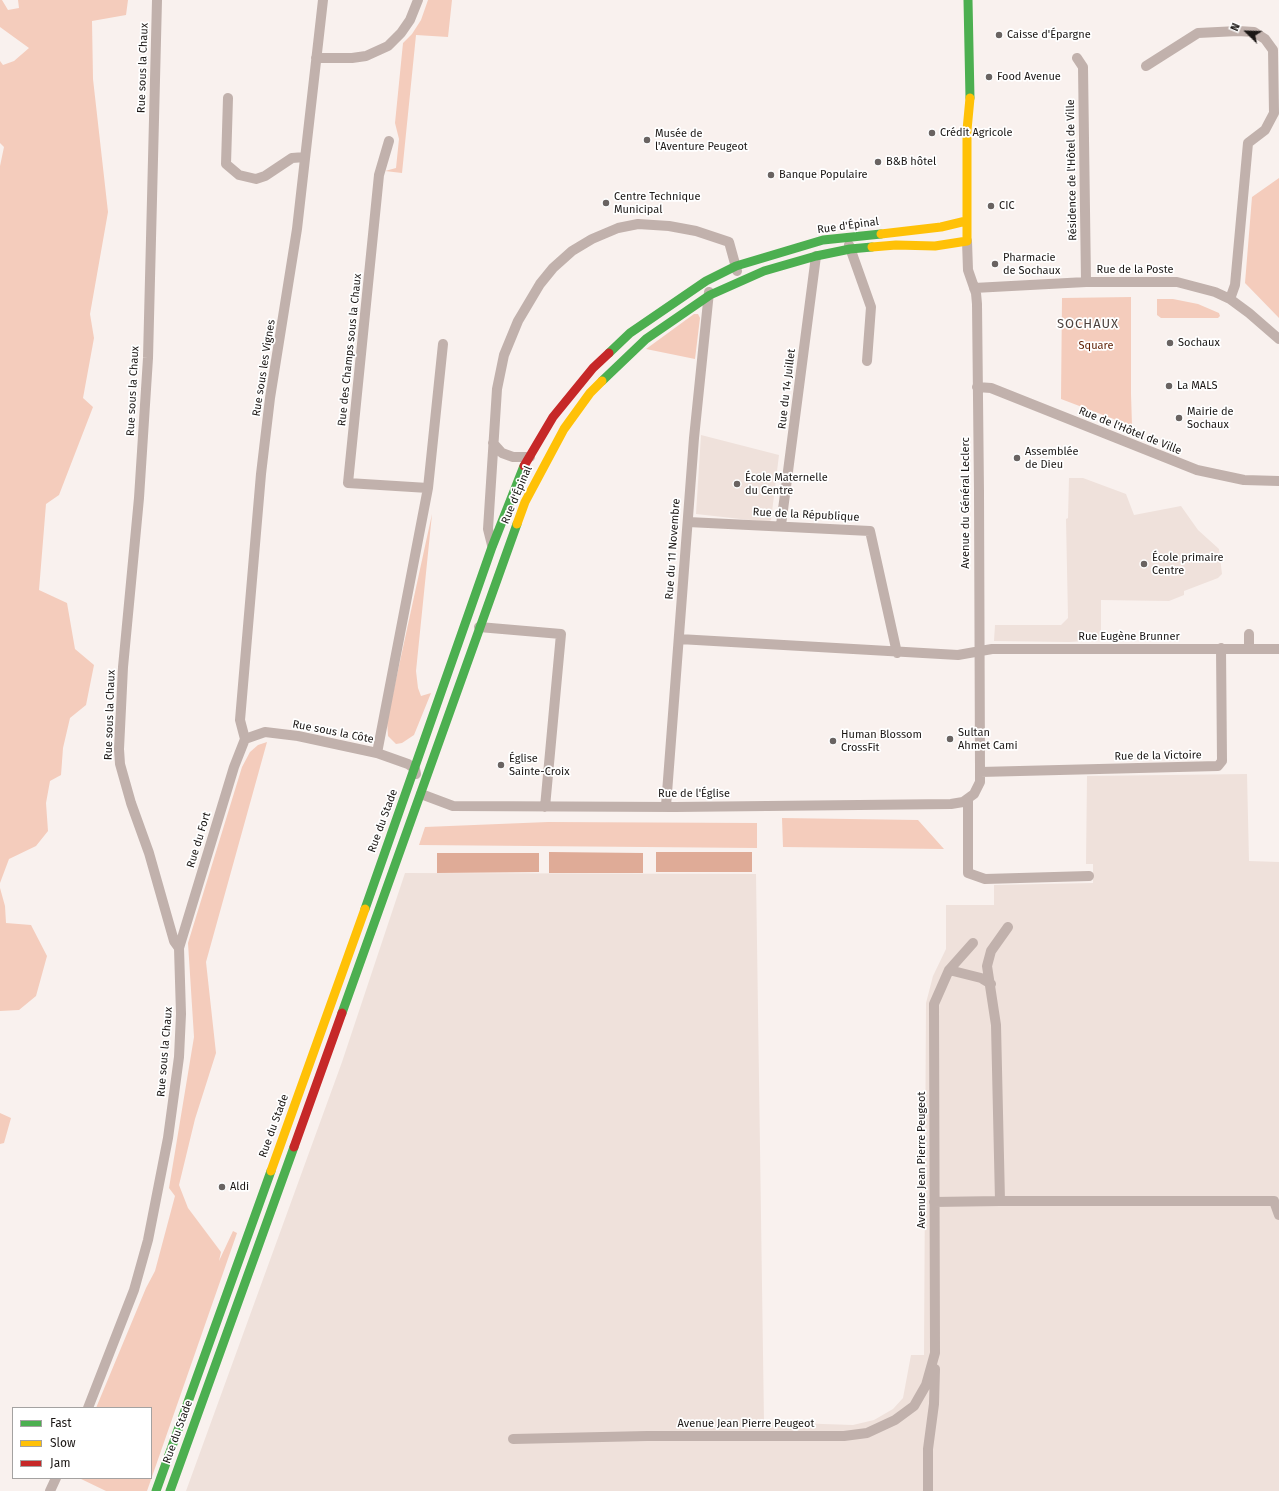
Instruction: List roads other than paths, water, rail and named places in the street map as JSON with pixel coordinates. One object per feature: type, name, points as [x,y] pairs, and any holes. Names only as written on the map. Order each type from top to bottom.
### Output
[{"type":"main road","name":"Avenue du Général Leclerc","points":[[967,241],[967,130],[970,102],[968,0]]},
{"type":"main road","name":"Avenue du Général Leclerc","points":[[960,102],[967,130]]},
{"type":"main road","name":"Rue d'Épinal","points":[[415,769],[492,547],[530,456],[553,417],[593,368],[630,333],[706,281],[736,266],[788,248],[823,240],[941,227],[966,221]]},
{"type":"main road","name":"Rue d'Épinal","points":[[421,794],[479,627],[525,502],[564,429],[590,393],[625,357],[646,339],[710,295],[764,271],[816,256],[850,249],[896,245],[935,246],[967,241]]},
{"type":"main road","name":"Rue du Stade","points":[[156,1491],[415,769]]},
{"type":"main road","name":"Rue du Stade","points":[[170,1491],[421,794]]},
{"type":"street","name":"Rue sous la Chaux","points":[[88,1407],[134,1290],[148,1240],[168,1138],[179,1057],[181,1021],[179,948],[174,941],[149,853],[131,803],[120,764],[119,749],[123,667],[140,498],[148,358],[157,0]]},
{"type":"street","name":"Rue sous les Vignes","points":[[245,739],[240,720],[261,474],[270,398],[286,303],[323,0]]},
{"type":"street","points":[[316,58],[352,58],[366,56],[388,46],[401,33],[410,20],[418,0]]},
{"type":"street","points":[[1146,66],[1198,33],[1238,31],[1254,32],[1276,49],[1274,113],[1265,130],[1248,143],[1235,285],[1230,299]]},
{"type":"street","name":"Résidence de l'Hôtel de Ville","points":[[1077,58],[1083,67],[1086,282]]},
{"type":"street","points":[[228,98],[226,164],[239,175],[256,179],[265,176],[292,158],[305,157]]},
{"type":"street","name":"Rue des Champs sous la Chaux","points":[[389,142],[379,175],[348,483],[428,488]]},
{"type":"street","points":[[492,547],[488,529],[493,442],[497,388],[504,355],[515,328],[540,284],[553,268],[572,251],[592,239],[618,228],[638,224],[669,226],[696,231],[729,242],[740,281]]},
{"type":"street","points":[[847,237],[871,308],[868,361]]},
{"type":"street","name":"Avenue du Général Leclerc","points":[[967,241],[968,270],[977,304],[980,772],[980,782],[968,799]]},
{"type":"street","name":"Rue du 14 Juillet","points":[[781,525],[816,256]]},
{"type":"street","points":[[706,281],[710,295]]},
{"type":"street","name":"Rue de la Poste","points":[[974,288],[1086,282],[1177,282],[1215,292],[1230,299],[1279,339]]},
{"type":"street","name":"Rue du 11 Novembre","points":[[666,806],[694,438],[710,295]]},
{"type":"street","points":[[377,753],[428,488],[443,344]]},
{"type":"street","name":"Rue de l'Hôtel de Ville","points":[[977,387],[991,388],[1197,470],[1244,480],[1279,481]]},
{"type":"street","points":[[493,442],[502,453],[513,457],[530,456]]},
{"type":"street","name":"Rue de la République","points":[[688,522],[781,525],[870,531],[897,653]]},
{"type":"street","points":[[479,627],[561,634],[546,807]]},
{"type":"street","points":[[1249,634],[1249,649]]},
{"type":"street","points":[[679,639],[897,653],[958,655],[979,652]]},
{"type":"street","name":"Rue de la Victoire","points":[[980,772],[1218,766],[1222,761],[1221,648]]},
{"type":"street","name":"Rue Eugène Brunner","points":[[979,652],[992,649],[1279,649]]},
{"type":"street","name":"Rue sous la Côte","points":[[245,739],[265,732],[298,736],[377,753],[408,764],[415,769]]},
{"type":"street","name":"Rue du Fort","points":[[179,948],[234,767],[245,739]]},
{"type":"street","points":[[401,806],[421,794],[415,769]]},
{"type":"street","name":"Rue de l'Église","points":[[421,794],[453,806],[546,807],[934,805],[958,804],[968,799]]},
{"type":"street","points":[[968,799],[968,873],[985,879],[1089,876]]},
{"type":"street","points":[[1000,1201],[996,1025],[991,984],[987,966],[991,951],[1008,927]]},
{"type":"street","name":"Avenue Jean Pierre Peugeot","points":[[928,1491],[928,1449],[934,1404],[935,1353],[934,1004],[949,970],[973,943]]},
{"type":"street","points":[[949,970],[981,978],[991,984]]},
{"type":"street","points":[[934,1202],[1274,1201],[1279,1215]]},
{"type":"street","name":"Avenue Jean Pierre Peugeot","points":[[513,1439],[647,1436],[844,1436],[867,1433],[895,1420],[914,1406],[926,1385],[935,1353]]},
{"type":"street","points":[[50,1491],[56,1479]]},
{"type":"place","name":"Caisse d'Épargne","points":[[999,35]]},
{"type":"place","name":"Food Avenue","points":[[989,77]]},
{"type":"place","name":"Crédit Agricole","points":[[932,133]]},
{"type":"place","name":"Musée de l'Aventure Peugeot","points":[[647,140]]},
{"type":"place","name":"B&B hôtel","points":[[878,162]]},
{"type":"place","name":"Banque Populaire","points":[[771,175]]},
{"type":"place","name":"Centre Technique Municipal","points":[[606,203]]},
{"type":"place","name":"CIC","points":[[991,206]]},
{"type":"place","name":"Pharmacie de Sochaux","points":[[995,264]]},
{"type":"place","name":"Sochaux","points":[[1170,343]]},
{"type":"place","name":"La MALS","points":[[1169,386]]},
{"type":"place","name":"Mairie de Sochaux","points":[[1179,418]]},
{"type":"place","name":"Assemblée de Dieu","points":[[1017,458]]},
{"type":"place","name":"École Maternelle du Centre","points":[[737,484]]},
{"type":"place","name":"École primaire Centre","points":[[1144,564]]},
{"type":"place","name":"Sultan Ahmet Cami","points":[[950,739]]},
{"type":"place","name":"Human Blossom CrossFit","points":[[833,741]]},
{"type":"place","name":"Église Sainte-Croix","points":[[501,765]]},
{"type":"place","name":"Aldi","points":[[222,1187]]},
{"type":"district","name":"SOCHAUX","points":[[1088,324]]},
{"type":"park label","name":"Square","points":[[1096,346]]}]
